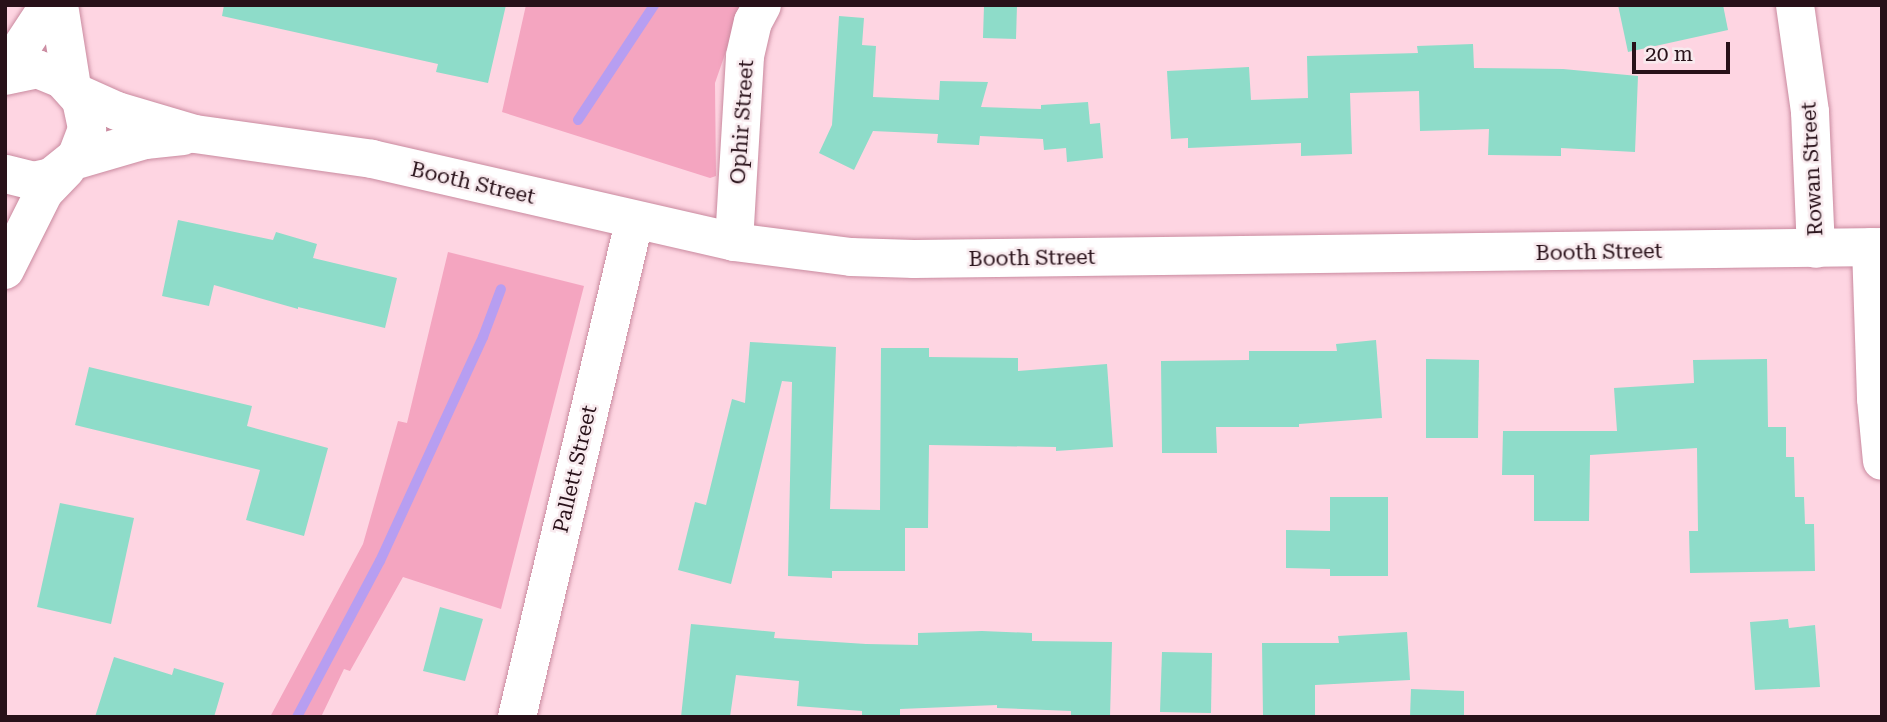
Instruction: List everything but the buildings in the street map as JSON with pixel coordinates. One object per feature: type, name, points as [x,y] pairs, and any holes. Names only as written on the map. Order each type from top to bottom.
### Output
[{"type":"street","points":[[5,74],[49,5]]},
{"type":"street","points":[[5,270],[44,192],[69,165],[83,144],[87,130],[86,114],[74,90],[59,5]]},
{"type":"street","name":"Ophir Street","points":[[734,243],[745,56],[753,22],[762,5]]},
{"type":"street","name":"Rowan Street","points":[[1795,5],[1810,112],[1816,249]]},
{"type":"street","name":"Booth Street","points":[[5,74],[37,69],[50,72],[74,90],[117,111],[195,134],[372,159],[634,222],[734,243],[838,255],[914,259],[1876,247]]},
{"type":"street","name":"Booth Street","points":[[5,174],[34,181],[69,165],[145,140],[195,134]]},
{"type":"street","name":"Pallett Street","points":[[517,717],[634,222]]},
{"type":"street","points":[[1876,247],[1876,399],[1882,461]]},
{"type":"shaded area","points":[[526,5],[742,5],[715,83],[716,176],[710,178],[502,112]]},
{"type":"shaded area","points":[[448,252],[584,286],[501,609],[403,577],[350,671],[344,669],[321,717],[270,717],[363,544],[398,421],[407,423]]},
{"type":"waterway","points":[[578,120],[654,5]]},
{"type":"waterway","points":[[297,717],[380,561],[483,337],[501,289]]}]
